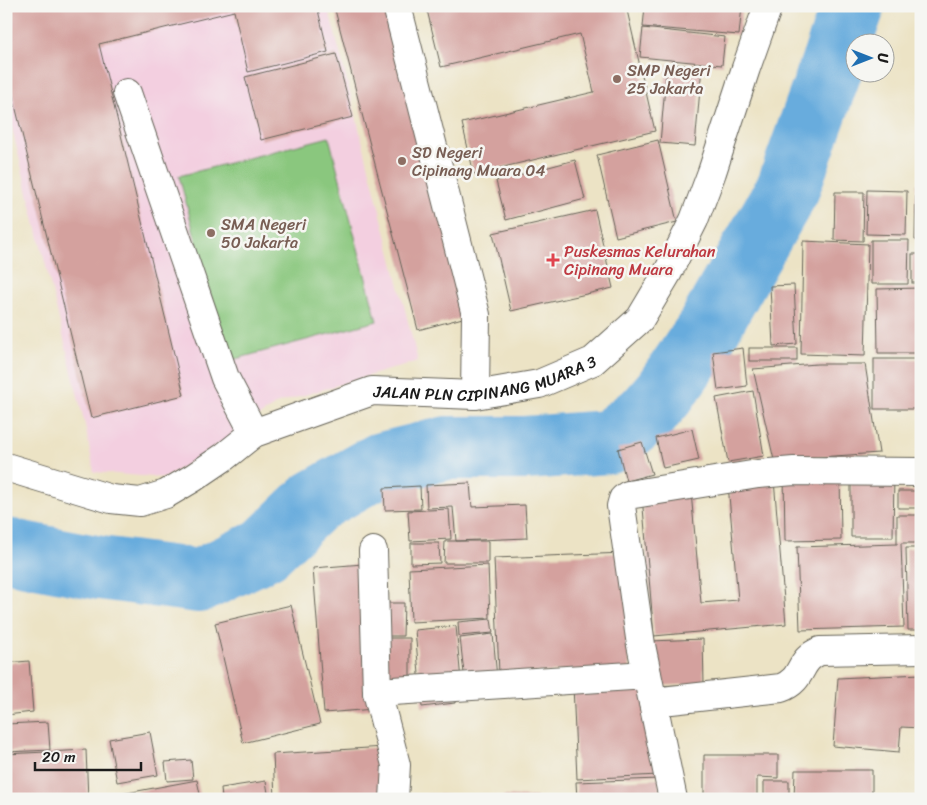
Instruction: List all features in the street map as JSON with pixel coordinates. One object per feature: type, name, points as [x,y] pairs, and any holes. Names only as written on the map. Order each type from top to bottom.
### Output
[{"type":"street","points":[[397,6],[476,315],[475,395]]},
{"type":"street","name":"JALAN PLN CIPINANG MUARA 3","points":[[6,467],[111,499],[140,502],[166,494],[193,478],[224,457],[254,433],[372,390],[475,395],[539,384],[593,361],[640,319],[668,272],[694,220],[768,6]]},
{"type":"street","points":[[127,93],[225,378],[254,433]]},
{"type":"street","points":[[673,799],[641,645],[621,506],[623,499],[628,495],[785,471],[921,472]]},
{"type":"street","points":[[373,551],[377,692],[396,766],[394,799]]},
{"type":"street","points":[[653,702],[781,688],[791,684],[798,677],[811,654],[820,651],[921,648]]},
{"type":"street","points":[[377,692],[647,675]]},
{"type":"shaded area","name":"SMA Negeri 50 Jakarta","points":[[6,6],[328,6],[418,361],[278,403],[228,438],[165,478],[94,472],[85,425],[6,104]]},
{"type":"green space","points":[[329,137],[377,321],[228,361],[179,176]]},
{"type":"building","points":[[6,6],[317,6],[328,52],[248,72],[234,11],[99,44],[184,395],[91,418],[6,68]]},
{"type":"building","name":"SD Negeri Cipinang Muara 04","points":[[334,6],[390,6],[470,316],[418,330]]},
{"type":"building","name":"SMP Negeri 25 Jakarta","points":[[426,6],[626,6],[655,131],[474,174],[462,123],[594,92],[580,34],[441,67]]},
{"type":"building","points":[[645,6],[742,6],[739,35],[643,27]]},
{"type":"building","points":[[643,28],[725,37],[722,65],[640,57]]},
{"type":"building","points":[[336,54],[353,117],[261,140],[245,77]]},
{"type":"building","points":[[667,64],[702,66],[695,146],[660,143]]},
{"type":"building","points":[[658,140],[677,222],[616,237],[597,155]]},
{"type":"building","points":[[575,160],[585,199],[506,220],[496,181]]},
{"type":"building","points":[[916,184],[921,184],[921,240],[915,240]]},
{"type":"building","points":[[867,190],[907,191],[906,235],[866,234]]},
{"type":"building","points":[[835,192],[864,192],[863,241],[834,240]]},
{"type":"building","name":"Puskesmas Kelurahan Cipinang Muara","points":[[595,210],[613,288],[511,311],[493,233]]},
{"type":"building","points":[[871,240],[909,240],[908,284],[871,284]]},
{"type":"building","points":[[803,241],[868,244],[865,356],[801,354]]},
{"type":"building","points":[[912,254],[921,254],[921,283],[912,283]]},
{"type":"building","points":[[794,285],[797,344],[773,346],[770,286]]},
{"type":"building","points":[[921,288],[921,311],[918,311],[918,353],[878,353],[877,289]]},
{"type":"building","points":[[743,348],[747,386],[718,390],[713,352]]},
{"type":"building","points":[[749,348],[797,348],[797,361],[749,361]]},
{"type":"building","points":[[874,359],[921,359],[921,409],[874,409]]},
{"type":"building","points":[[817,364],[865,364],[879,453],[774,460],[753,369]]},
{"type":"building","points":[[753,391],[764,456],[728,462],[716,398]]},
{"type":"building","points":[[692,429],[699,460],[663,468],[656,438]]},
{"type":"building","points":[[642,442],[652,474],[626,481],[618,449]]},
{"type":"building","points":[[840,472],[841,540],[785,541],[784,473]]},
{"type":"building","points":[[851,475],[894,475],[893,537],[851,537]]},
{"type":"building","points":[[774,480],[786,624],[654,636],[642,496],[691,492],[701,603],[738,600],[728,484]]},
{"type":"building","points":[[470,483],[472,507],[525,505],[527,538],[456,541],[453,507],[427,508],[426,485]]},
{"type":"building","points":[[420,486],[421,509],[385,510],[384,488]]},
{"type":"building","points":[[898,491],[921,491],[921,508],[898,508]]},
{"type":"building","points":[[449,509],[451,539],[410,541],[408,511]]},
{"type":"building","points":[[897,515],[921,515],[921,543],[901,543],[904,627],[800,630],[797,547],[897,544]]},
{"type":"building","points":[[445,541],[488,541],[488,563],[444,563]]},
{"type":"building","points":[[411,543],[439,543],[440,563],[411,564]]},
{"type":"building","points":[[906,548],[921,548],[921,630],[908,630]]},
{"type":"building","points":[[625,553],[630,669],[499,674],[494,558]]},
{"type":"building","points":[[363,564],[374,709],[324,713],[313,568]]},
{"type":"building","points":[[488,565],[490,618],[411,622],[409,569]]},
{"type":"building","points":[[386,603],[404,603],[403,636],[385,636]]},
{"type":"building","points":[[291,605],[320,724],[243,743],[215,623]]},
{"type":"building","points":[[491,619],[493,633],[459,636],[458,622]]},
{"type":"building","points":[[456,626],[461,681],[420,685],[415,630]]},
{"type":"building","points":[[493,634],[497,678],[465,682],[460,638]]},
{"type":"building","points":[[387,638],[410,638],[410,687],[386,688]]},
{"type":"building","points":[[703,639],[704,684],[652,686],[650,641]]},
{"type":"building","points":[[29,661],[33,712],[6,715],[6,663]]},
{"type":"building","points":[[921,674],[921,728],[901,727],[899,752],[833,746],[838,678]]},
{"type":"building","points":[[647,684],[659,775],[577,779],[573,685]]},
{"type":"building","points":[[455,693],[455,703],[422,707],[421,697]]},
{"type":"building","points":[[48,722],[50,750],[6,752],[6,724]]},
{"type":"building","points":[[150,732],[158,775],[117,782],[109,739]]},
{"type":"building","points":[[384,747],[386,799],[275,799],[273,754]]},
{"type":"building","points":[[86,750],[88,799],[6,799],[6,754]]},
{"type":"building","points":[[704,755],[778,755],[778,778],[757,777],[757,799],[704,799]]},
{"type":"building","points":[[191,760],[193,779],[167,781],[165,762]]},
{"type":"building","points":[[795,770],[872,770],[872,799],[794,799]]},
{"type":"building","points":[[659,779],[660,799],[577,799],[576,782]]},
{"type":"building","points":[[197,780],[201,799],[117,799],[116,795]]},
{"type":"building","points":[[266,781],[269,799],[222,799],[221,788]]},
{"type":"building","points":[[764,781],[789,781],[789,799],[764,799]]},
{"type":"building","points":[[427,794],[479,797],[478,799],[427,799]]},
{"type":"building","points":[[503,796],[537,797],[537,799],[503,799]]},
{"type":"waterway","points":[[6,550],[100,568],[199,581],[265,549],[314,502],[381,464],[447,448],[525,448],[609,442],[647,413],[665,392],[706,332],[788,188],[853,6]]},
{"type":"place","name":"SMP Negeri 25 Jakarta","points":[[617,79]]},
{"type":"place","name":"SD Negeri Cipinang Muara 04","points":[[402,161]]},
{"type":"place","name":"SMA Negeri 50 Jakarta","points":[[211,233]]},
{"type":"place","name":"Puskesmas Kelurahan Cipinang Muara","points":[[553,260]]}]
